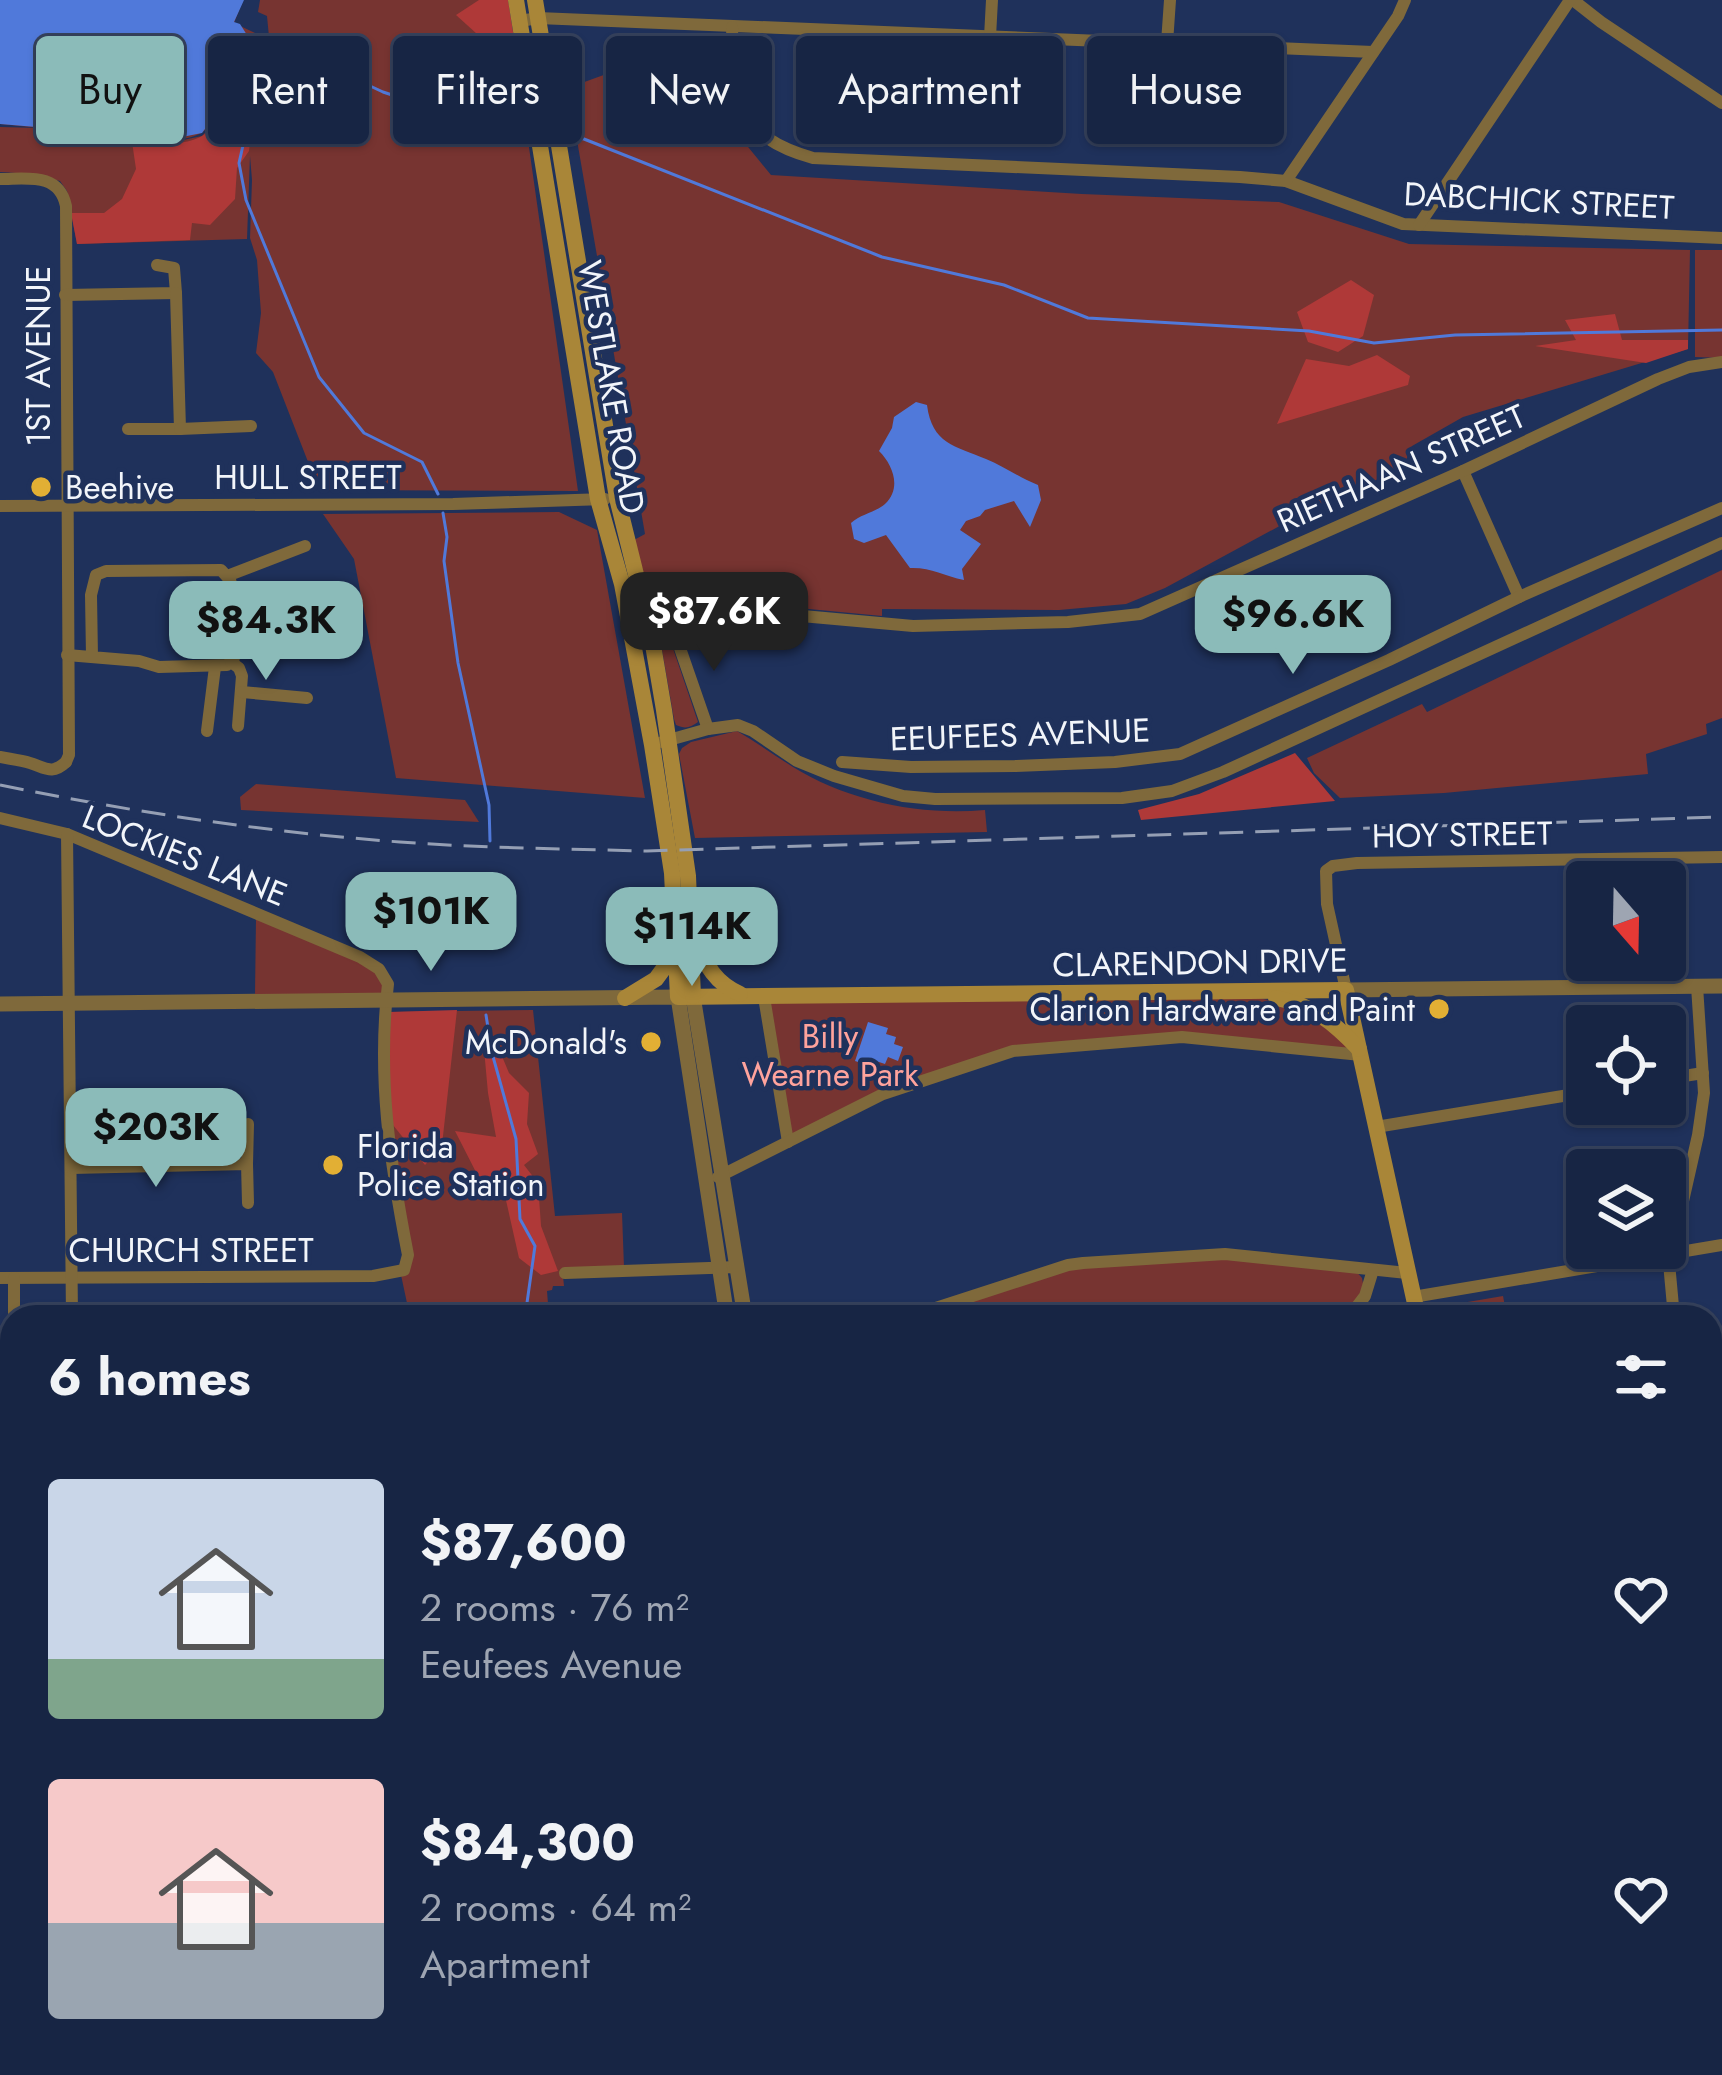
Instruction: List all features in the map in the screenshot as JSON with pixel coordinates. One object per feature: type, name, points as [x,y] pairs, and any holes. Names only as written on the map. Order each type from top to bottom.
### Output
[{"type":"main road","name":"WESTLAKE ROAD","points":[[516,0],[531,13],[622,584],[688,876],[692,924],[686,996]]},
{"type":"main road","name":"WESTLAKE ROAD","points":[[608,499],[642,593],[652,638],[676,953],[686,996]]},
{"type":"main road","points":[[692,924],[713,975],[730,989],[757,997]]},
{"type":"main road","points":[[625,998],[656,979],[676,953]]},
{"type":"main road","points":[[1346,990],[1415,1305]]},
{"type":"main road","name":"CLARENDON DRIVE","points":[[686,996],[1346,990]]},
{"type":"main road","points":[[1238,991],[1310,1006],[1360,1053]]},
{"type":"street","points":[[990,36],[992,0]]},
{"type":"street","points":[[1168,36],[1170,0]]},
{"type":"street","points":[[1286,181],[1405,0]]},
{"type":"street","points":[[1419,225],[1571,0],[1722,103]]},
{"type":"street","points":[[531,13],[964,36]]},
{"type":"street","name":"DABCHICK STREET","points":[[732,27],[734,81],[744,114],[767,136],[805,156],[1286,181],[1419,225],[1722,238]]},
{"type":"street","points":[[1284,49],[1373,52]]},
{"type":"street","name":"1ST AVENUE","points":[[0,179],[41,179],[55,184],[64,196],[69,755],[66,762],[48,760],[35,765],[0,757]]},
{"type":"street","points":[[157,265],[174,268],[180,429]]},
{"type":"street","points":[[65,295],[176,293]]},
{"type":"street","name":"RIETHAAN STREET","points":[[674,636],[701,621],[747,611],[913,626],[1068,622],[1139,614],[1658,379],[1689,367],[1722,362]]},
{"type":"street","points":[[128,429],[251,426]]},
{"type":"street","points":[[1463,471],[1520,598]]},
{"type":"street","name":"HULL STREET","points":[[0,506],[608,499]]},
{"type":"street","name":"EEUFEES AVENUE","points":[[842,762],[1015,766],[1167,757],[1722,508]]},
{"type":"street","name":"EEUFEES AVENUE","points":[[660,743],[728,724],[746,727],[797,761],[903,796],[1122,797],[1172,791],[1223,772],[1722,543]]},
{"type":"street","points":[[227,576],[305,546]]},
{"type":"street","points":[[92,657],[91,595],[96,575],[204,569],[220,570],[232,587],[235,648],[231,662]]},
{"type":"street","points":[[642,593],[667,619],[708,729]]},
{"type":"street","points":[[67,656],[139,661],[159,668],[215,667],[231,662]]},
{"type":"street","points":[[231,662],[241,671],[238,726]]},
{"type":"street","points":[[207,731],[215,667]]},
{"type":"street","points":[[242,692],[307,698]]},
{"type":"street","name":"LOCKIES LANE","points":[[0,818],[67,835],[361,957],[387,980],[385,1000]]},
{"type":"street","points":[[67,835],[72,1305]]},
{"type":"street","name":"HOY STREET","points":[[1346,990],[1325,893],[1326,871],[1333,866],[1722,856]]},
{"type":"street","points":[[1686,1185],[1704,1093],[1697,986]]},
{"type":"street","name":"CLARENDON DRIVE","points":[[1346,990],[1722,986]]},
{"type":"street","points":[[0,1004],[686,996]]},
{"type":"street","points":[[686,996],[743,1305]]},
{"type":"street","points":[[686,996],[704,1181],[725,1305]]},
{"type":"street","points":[[757,997],[788,1142]]},
{"type":"street","name":"CHURCH STREET","points":[[7,1278],[382,1275],[404,1270],[408,1255],[386,1126],[385,1000]]},
{"type":"street","points":[[704,1181],[897,1088],[1026,1049],[1182,1037],[1360,1053]]},
{"type":"street","points":[[1686,1076],[1703,1073]]},
{"type":"street","points":[[1376,1126],[1566,1095]]},
{"type":"street","points":[[248,1124],[248,1203]]},
{"type":"street","points":[[71,1168],[247,1163]]},
{"type":"street","points":[[1686,1251],[1722,1245]]},
{"type":"street","points":[[944,1305],[1068,1264],[1225,1254],[1407,1274]]},
{"type":"street","points":[[565,1273],[737,1267]]},
{"type":"street","points":[[1413,1297],[1577,1269]]},
{"type":"street","points":[[1670,1269],[1673,1305]]},
{"type":"street","points":[[1358,1305],[1373,1270]]},
{"type":"green space","points":[[1,0],[243,0],[234,23],[254,36],[208,36],[208,126],[204,131],[184,138],[184,36],[36,36],[36,128],[0,124]]},
{"type":"green space","points":[[260,0],[508,0],[513,36],[393,36],[393,144],[529,144],[578,491],[319,490],[273,372],[256,353],[261,313],[257,260],[250,238],[250,156],[247,239],[77,244],[67,191],[60,181],[0,172],[0,127],[36,128],[36,144],[184,144],[208,129],[208,144],[369,144],[369,36],[269,36],[267,16],[258,12]]},
{"type":"green space","points":[[606,74],[606,144],[746,144],[771,175],[1279,202],[1409,244],[1690,250],[1688,349],[1463,417],[1412,446],[1405,463],[1371,483],[1359,483],[1165,588],[1126,604],[1059,610],[882,609],[882,616],[747,603],[683,623],[667,615],[653,598],[634,540],[645,534],[578,144],[582,144],[582,83]]},
{"type":"green space","points":[[1695,250],[1722,250],[1722,358],[1695,357]]},
{"type":"green space","points":[[559,512],[597,530],[645,798],[396,778],[354,559],[323,514]]},
{"type":"green space","points":[[1722,570],[1722,718],[1706,724],[1707,734],[1646,754],[1648,774],[1340,798],[1314,773],[1307,758],[1422,704],[1427,712]]},
{"type":"green space","points":[[656,615],[665,625],[698,722],[690,727],[676,725],[674,719]]},
{"type":"green space","points":[[737,731],[814,779],[861,797],[935,811],[985,810],[987,832],[695,838],[679,754],[691,742]]},
{"type":"green space","points":[[256,784],[465,800],[479,822],[241,810],[240,797]]},
{"type":"green space","points":[[256,917],[368,965],[383,981],[383,995],[255,995]]},
{"type":"green space","name":"Billy Wearne Park","points":[[1248,996],[1299,1006],[1354,1051],[1218,1036],[1004,1050],[791,1137],[768,1002]]},
{"type":"green space","points":[[533,1010],[555,1216],[622,1213],[624,1267],[563,1276],[564,1286],[547,1291],[548,1305],[407,1305],[389,1126],[389,1012]]},
{"type":"green space","points":[[1221,1258],[1356,1271],[1364,1289],[1353,1305],[954,1305],[1067,1268]]},
{"type":"green space","points":[[1503,1296],[1505,1305],[1450,1305]]},
{"type":"shaded area","points":[[479,0],[508,0],[514,36],[479,36],[456,15]]},
{"type":"shaded area","points":[[206,133],[208,144],[250,144],[237,168],[235,199],[210,225],[192,223],[190,240],[77,244],[71,213],[104,213],[122,199],[136,169],[132,144],[184,144]]},
{"type":"shaded area","points":[[1351,280],[1374,295],[1363,336],[1338,352],[1308,342],[1297,312]]},
{"type":"shaded area","points":[[1615,314],[1622,340],[1688,340],[1688,349],[1646,363],[1535,346],[1576,340],[1565,320]]},
{"type":"shaded area","points":[[1377,355],[1410,376],[1408,385],[1277,424],[1306,359],[1349,366]]},
{"type":"shaded area","points":[[1295,753],[1335,801],[1141,820],[1138,810],[1199,794]]},
{"type":"shaded area","points":[[457,1010],[442,1145],[425,1165],[389,1120],[389,1012]]},
{"type":"shaded area","points":[[483,1038],[496,1042],[509,1073],[529,1093],[527,1124],[538,1154],[524,1165],[538,1183],[541,1226],[558,1271],[541,1275],[519,1258],[503,1187],[481,1182],[455,1131],[496,1137]]},
{"type":"water","points":[[0,0],[244,0],[234,22],[247,36],[208,36],[208,125],[202,133],[184,137],[184,36],[36,36],[36,127],[0,124]]},
{"type":"water","points":[[916,402],[927,405],[934,428],[947,442],[1038,485],[1041,500],[1030,527],[1014,501],[966,521],[960,530],[981,544],[962,569],[964,580],[910,568],[886,535],[864,543],[854,539],[851,523],[890,498],[894,477],[879,451],[894,417]]},
{"type":"water","points":[[868,1022],[888,1028],[886,1034],[896,1037],[894,1044],[903,1047],[898,1061],[888,1057],[885,1064],[876,1061],[874,1067],[855,1061]]},
{"type":"waterway","points":[[369,85],[393,95]]},
{"type":"waterway","points":[[582,139],[882,257],[1004,285],[1088,318],[1309,331],[1374,343],[1455,335],[1722,330]]},
{"type":"waterway","points":[[243,144],[239,163],[246,200],[319,377],[364,433],[422,462],[438,494]]},
{"type":"waterway","points":[[443,513],[444,561],[458,663],[489,805],[490,841]]},
{"type":"waterway","points":[[486,1015],[516,1139],[520,1219],[535,1246],[527,1305]]},
{"type":"railway","points":[[0,785],[299,833],[462,846],[647,851],[1722,817]]},
{"type":"place","name":"Beehive","points":[[41,487]]},
{"type":"place","name":"Clarion Hardware and Paint","points":[[1439,1009]]},
{"type":"place","name":"McDonald's","points":[[651,1042]]},
{"type":"place","name":"Florida Police Station","points":[[333,1165]]}]
